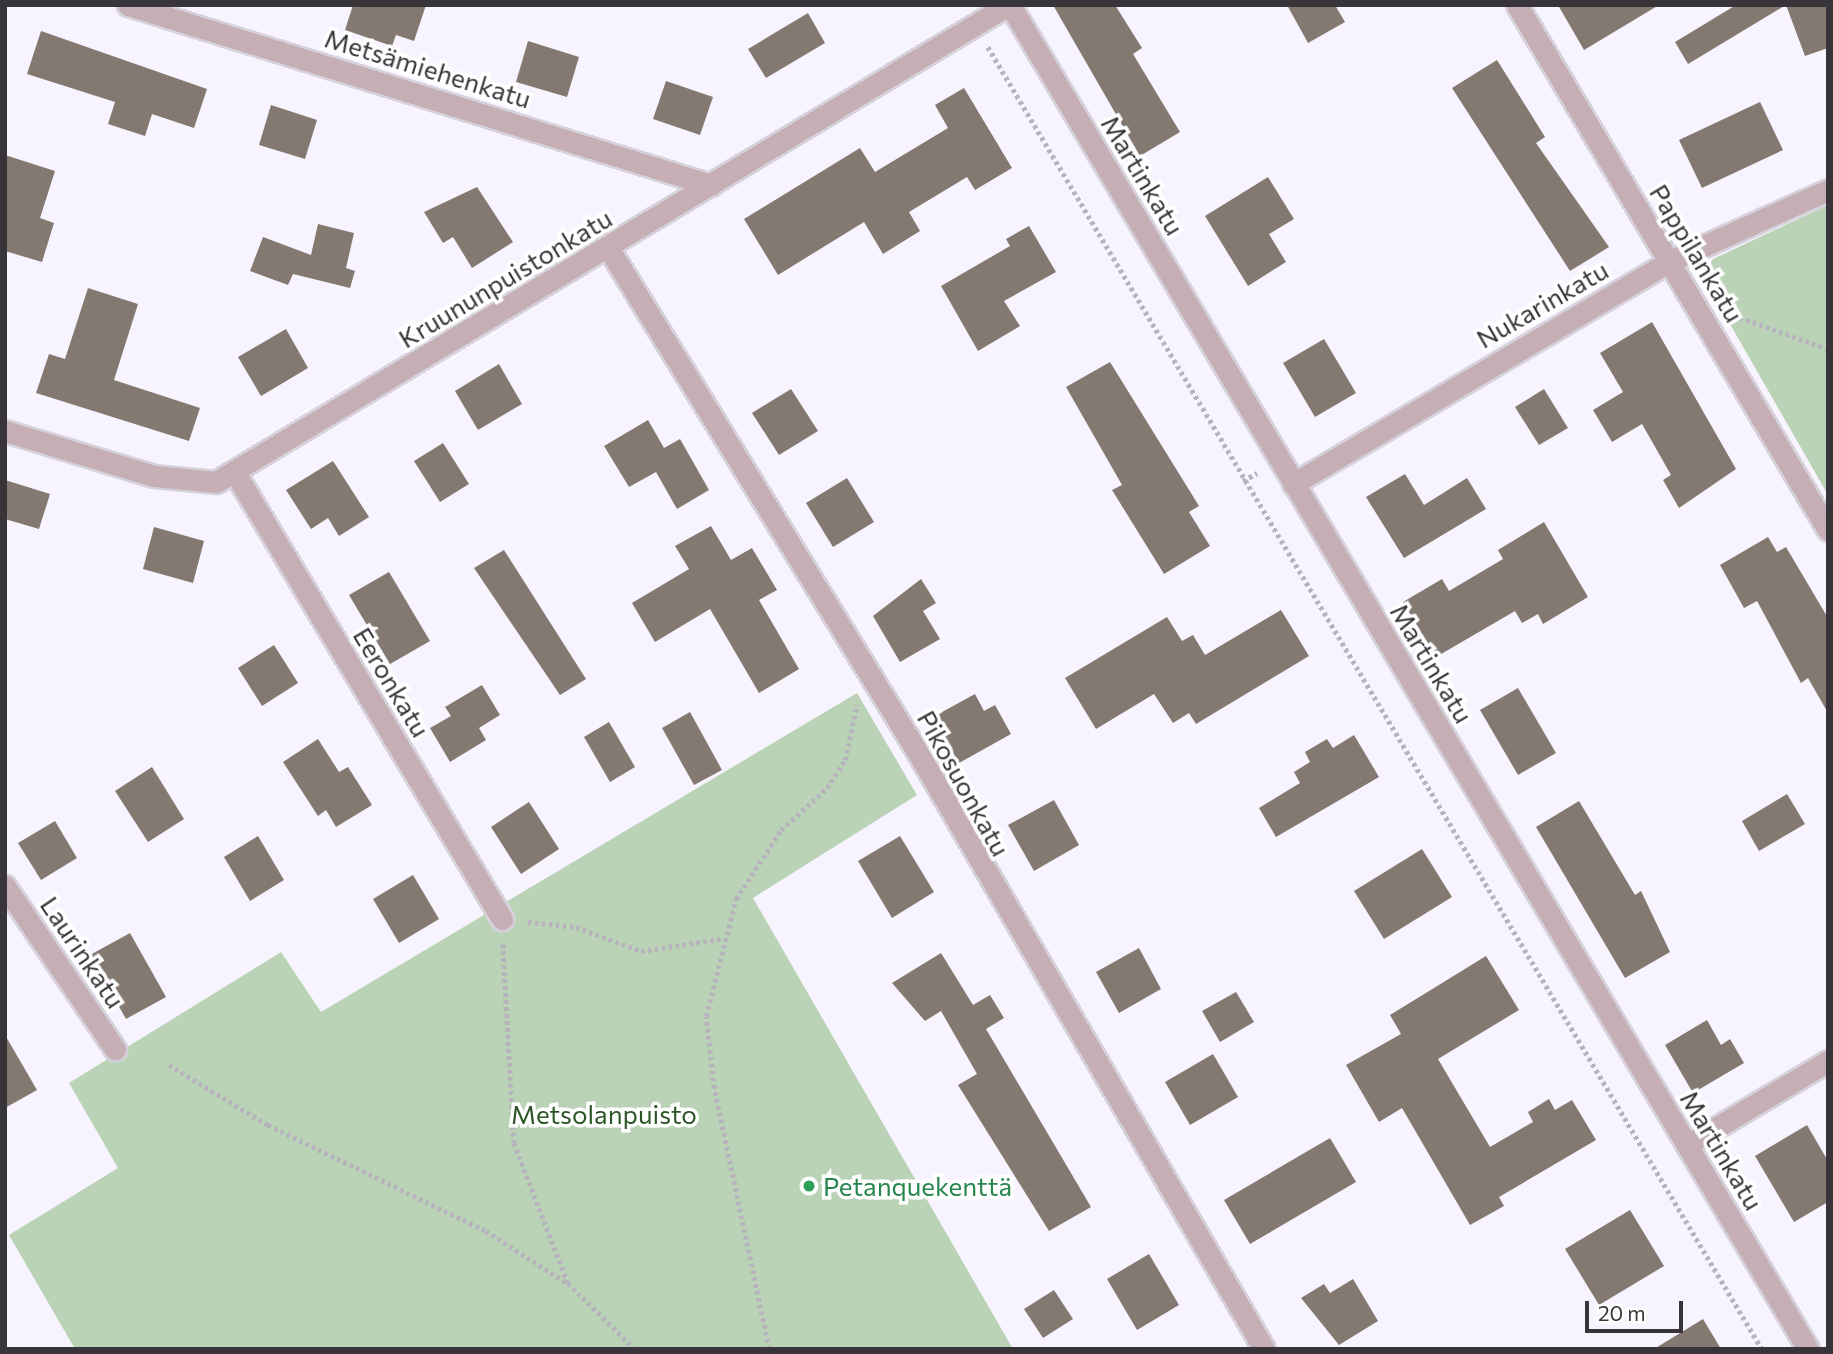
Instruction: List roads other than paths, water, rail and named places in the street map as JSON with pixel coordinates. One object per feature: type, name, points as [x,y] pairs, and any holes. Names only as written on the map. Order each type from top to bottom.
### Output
[{"type":"street","name":"Metsämiehenkatu","points":[[128,5],[711,185]]},
{"type":"street","name":"Kruununpuistonkatu","points":[[5,431],[193,484],[235,473],[1009,5]]},
{"type":"street","name":"Martinkatu","points":[[1009,5],[1808,1349]]},
{"type":"street","name":"Pappilankatu","points":[[1517,5],[1828,530]]},
{"type":"street","name":"Nukarinkatu","points":[[1293,484],[1670,261],[1828,190]]},
{"type":"street","name":"Pikosuonkatu","points":[[609,248],[864,672],[1264,1349]]},
{"type":"street","name":"Eeronkatu","points":[[235,473],[502,919]]},
{"type":"street","name":"Laurinkatu","points":[[5,886],[116,1049]]},
{"type":"street","points":[[1687,1145],[1828,1061]]},
{"type":"place","name":"Petanquekenttä","points":[[809,1186]]},
{"type":"park label","name":"Metsolanpuisto","points":[[604,1114]]}]
